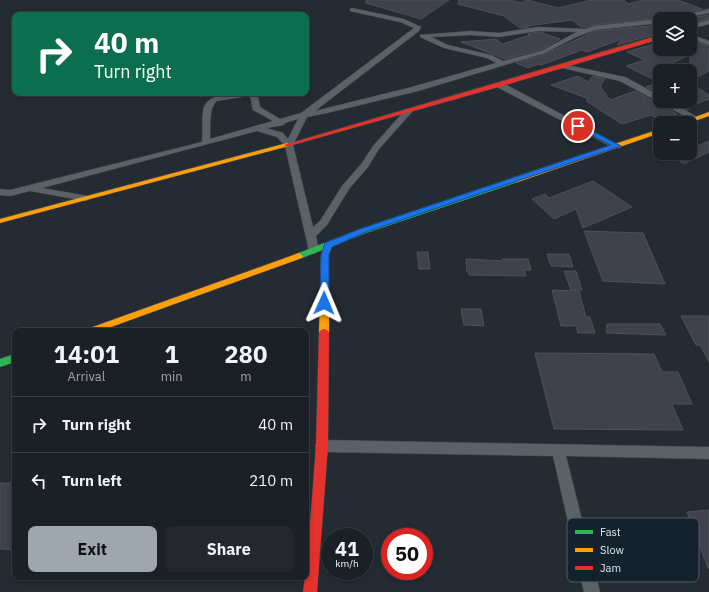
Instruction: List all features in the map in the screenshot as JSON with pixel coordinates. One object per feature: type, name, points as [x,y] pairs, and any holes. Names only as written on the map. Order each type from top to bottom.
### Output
[{"type":"main road","points":[[0,221],[289,145],[565,66],[653,38]]},
{"type":"main road","points":[[697,117],[709,114]]},
{"type":"main road","points":[[98,328],[314,251],[363,231],[653,133]]},
{"type":"main road","points":[[310,592],[322,446],[325,255],[328,245]]},
{"type":"main road","points":[[0,363],[12,359]]},
{"type":"street","points":[[289,145],[304,115],[414,32],[418,27],[402,20],[352,10]]},
{"type":"street","points":[[697,13],[709,11]]},
{"type":"street","points":[[0,196],[260,129],[304,115],[327,111],[415,89],[543,52],[587,31],[623,24],[653,22]]},
{"type":"street","points":[[697,25],[709,22]]},
{"type":"street","points":[[422,36],[471,33],[499,35],[538,29],[587,31]]},
{"type":"street","points":[[414,32],[446,48],[489,56],[503,64]]},
{"type":"street","points":[[697,39],[709,43]]},
{"type":"street","points":[[565,66],[622,79],[653,95]]},
{"type":"street","points":[[500,85],[617,146]]},
{"type":"street","points":[[206,143],[208,108],[215,99],[237,96]]},
{"type":"street","points":[[254,96],[256,108],[281,123]]},
{"type":"street","points":[[676,108],[691,116]]},
{"type":"street","points":[[310,236],[324,223],[345,188],[365,165],[376,148],[409,111]]},
{"type":"street","points":[[260,129],[280,135],[289,145],[314,251]]},
{"type":"street","points":[[30,188],[85,198]]},
{"type":"street","points":[[0,192],[10,193]]},
{"type":"street","points":[[322,446],[709,453]]},
{"type":"street","points":[[558,450],[574,518]]},
{"type":"street","points":[[590,582],[592,592]]},
{"type":"building","points":[[366,0],[449,0],[421,19],[366,3]]},
{"type":"building","points":[[459,0],[509,0],[521,3],[527,0],[558,8],[591,0],[624,0],[628,4],[643,0],[678,0],[702,9],[690,12],[653,12],[653,19],[585,27],[581,27],[572,20],[520,28],[504,16],[458,4]]},
{"type":"building","points":[[709,15],[709,19],[697,22],[697,17]]},
{"type":"building","points":[[653,26],[653,35],[617,45],[622,39],[587,52],[582,50],[541,65],[538,64],[528,68],[516,63],[545,54],[595,31]]},
{"type":"building","points":[[538,32],[560,39],[540,50],[505,59],[461,42],[496,39],[502,44],[530,35],[528,34]]},
{"type":"building","points":[[697,42],[709,46],[709,71],[697,77],[697,64],[690,64],[690,56],[697,56]]},
{"type":"building","points":[[653,44],[653,56],[688,56],[670,64],[653,64],[653,79],[626,66],[645,60],[627,52]]},
{"type":"building","points":[[578,76],[588,82],[593,76],[605,79],[600,86],[610,100],[635,91],[653,101],[653,108],[666,108],[677,114],[672,116],[651,115],[622,124],[586,101],[589,99],[551,85]]},
{"type":"building","points":[[653,84],[653,90],[646,87]]},
{"type":"building","points":[[697,87],[709,95],[709,99],[697,103]]},
{"type":"building","points":[[709,141],[709,152],[697,158],[697,146]]},
{"type":"building","points":[[678,160],[692,160],[684,164]]},
{"type":"building","points":[[593,181],[632,207],[583,228],[576,209],[554,219],[532,199],[545,194],[549,198]]},
{"type":"building","points":[[584,231],[643,233],[665,284],[603,281]]},
{"type":"building","points":[[417,252],[428,252],[430,269],[419,269]]},
{"type":"building","points":[[547,254],[569,254],[573,267],[551,266]]},
{"type":"building","points":[[466,259],[502,261],[502,259],[528,259],[531,270],[524,270],[526,276],[469,275],[469,272],[467,272]]},
{"type":"building","points":[[564,271],[576,271],[582,290],[571,290]]},
{"type":"building","points":[[552,290],[579,291],[586,317],[590,317],[595,333],[578,333],[576,326],[561,326]]},
{"type":"building","points":[[461,309],[481,309],[484,326],[464,325]]},
{"type":"building","points":[[681,316],[709,316],[709,362],[700,345],[696,345]]},
{"type":"building","points":[[607,324],[660,324],[666,335],[606,333]]},
{"type":"building","points":[[535,353],[654,354],[662,372],[678,372],[692,404],[672,404],[683,430],[554,429]]},
{"type":"building","points":[[0,483],[12,483],[12,550],[0,549]]},
{"type":"building","points":[[709,510],[709,568],[699,544],[699,518],[689,518],[687,512]]},
{"type":"traffic: fast","points":[[299,256],[363,231],[515,180]]},
{"type":"traffic: fast","points":[[0,363],[12,359]]},
{"type":"traffic: slow","points":[[697,118],[709,114]]},
{"type":"traffic: slow","points":[[515,180],[653,133]]},
{"type":"traffic: slow","points":[[0,221],[287,145]]},
{"type":"traffic: slow","points":[[324,332],[325,255],[328,245]]},
{"type":"traffic: slow","points":[[98,328],[299,256]]},
{"type":"traffic: jam","points":[[287,145],[500,85],[653,39]]},
{"type":"traffic: jam","points":[[310,592],[322,446],[324,332]]},
{"type":"route","points":[[324,303],[325,255],[328,245],[363,231],[617,146],[578,126]]}]
